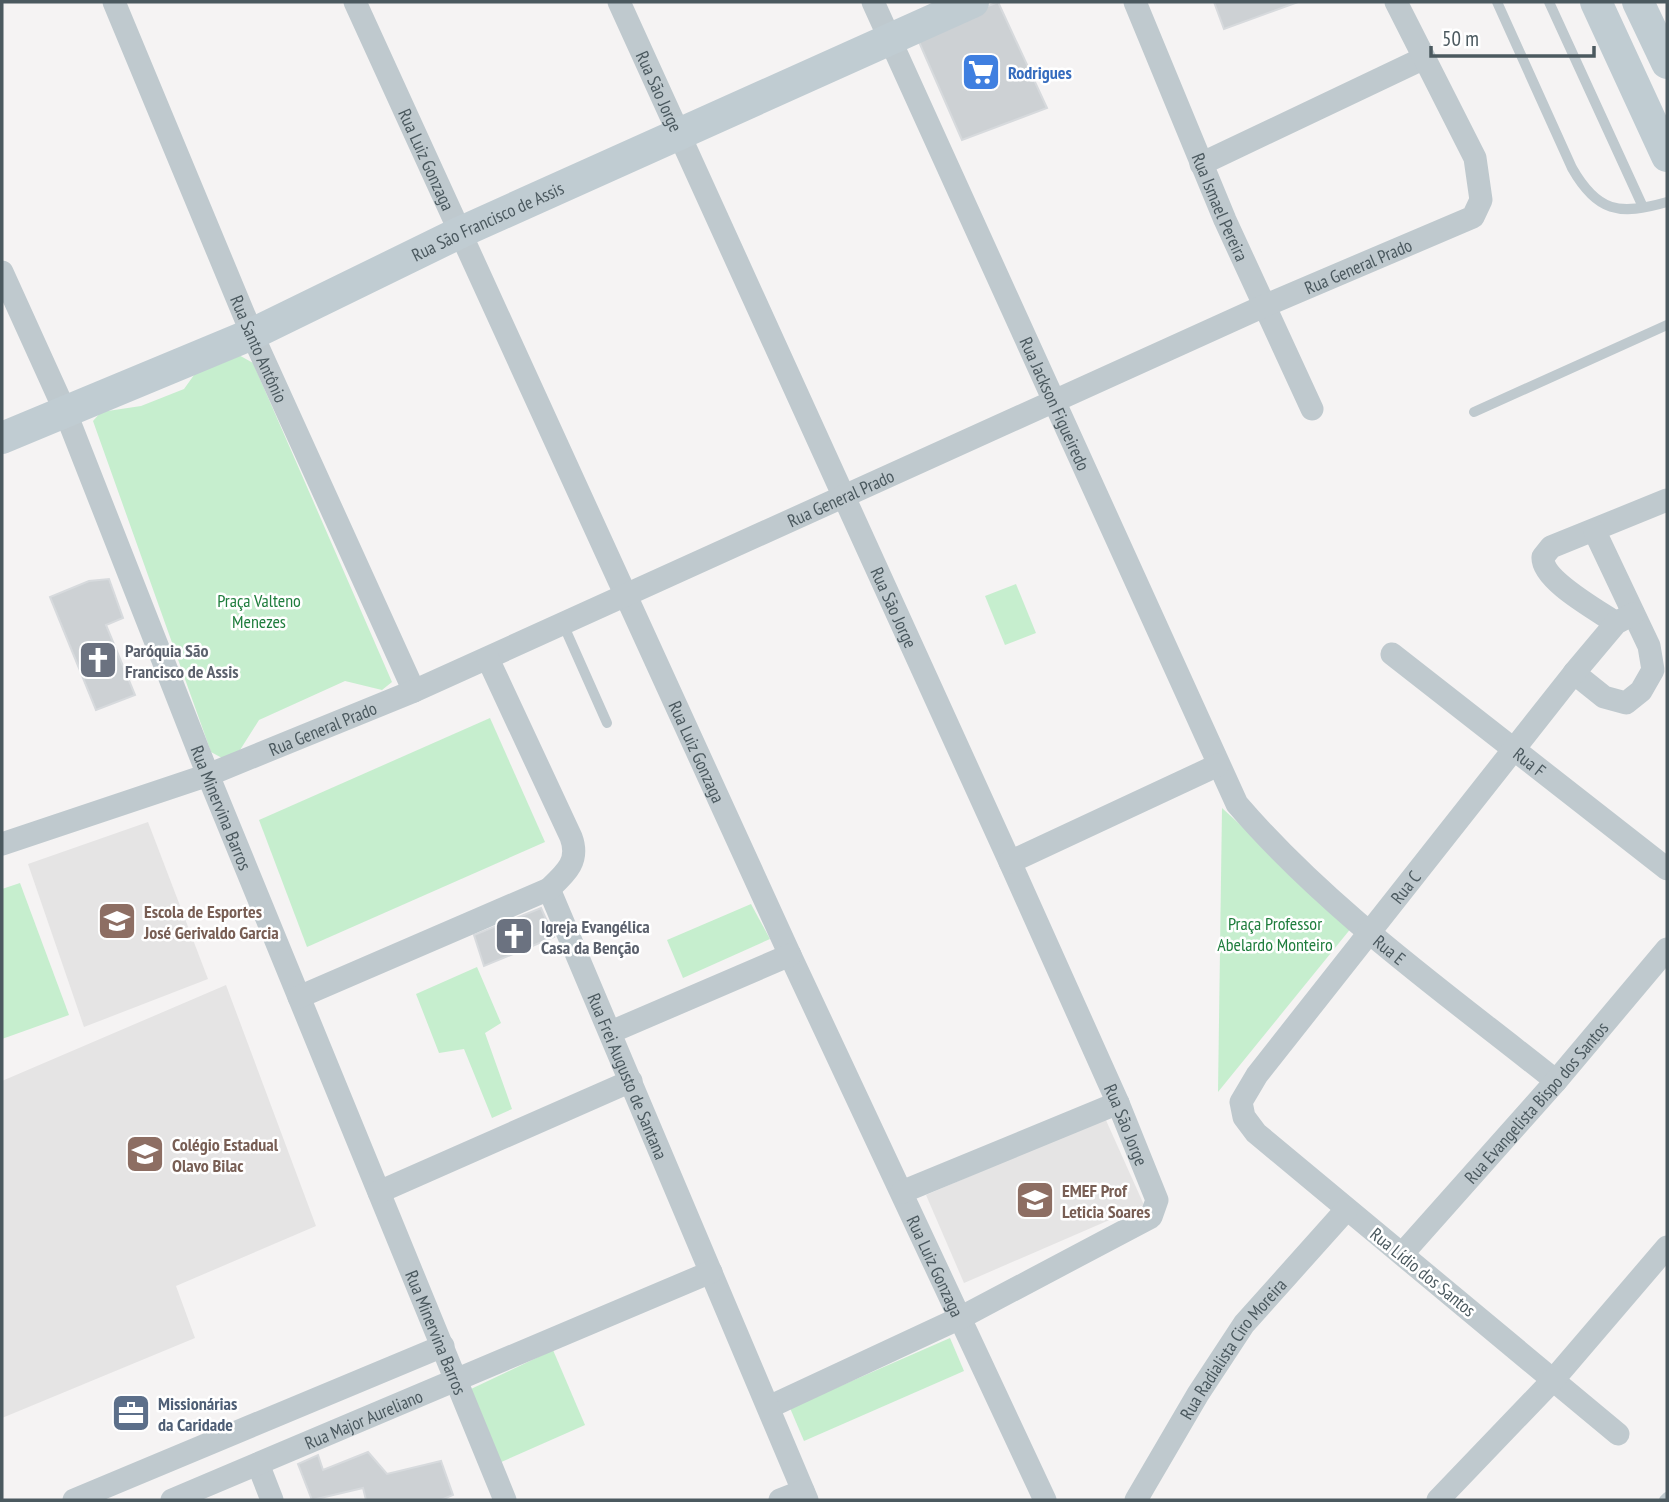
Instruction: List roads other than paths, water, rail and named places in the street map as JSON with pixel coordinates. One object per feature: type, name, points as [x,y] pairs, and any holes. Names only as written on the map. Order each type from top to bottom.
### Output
[{"type":"street","name":"Rua Santo Antônio","points":[[114,2],[252,334],[414,691]]},
{"type":"street","name":"Rua Luiz Gonzaga","points":[[355,2],[790,955],[1045,1500]]},
{"type":"street","name":"Rua São Jorge","points":[[619,2],[1010,862],[1155,1191],[1157,1200],[1151,1217],[960,1318]]},
{"type":"street","name":"Rua Jackson Figueiredo","points":[[873,2],[1237,804]]},
{"type":"street","name":"Rua São Francisco de Assis","points":[[2,438],[252,334],[461,232],[973,2]]},
{"type":"street","name":"Rua Ismael Pereira","points":[[1135,2],[1201,164],[1312,409]]},
{"type":"street","points":[[1201,164],[1422,59],[1396,2]]},
{"type":"street","points":[[1596,2],[1667,156]]},
{"type":"street","points":[[1638,2],[1667,63]]},
{"type":"street","name":"Rua General Prado","points":[[2,845],[208,775],[414,691],[1264,306],[1473,217],[1481,200],[1475,158],[1422,59]]},
{"type":"street","name":"Rua Minervina Barros","points":[[2,272],[65,411],[208,775],[505,1500]]},
{"type":"street","points":[[1625,618],[1567,590],[1542,562],[1551,547],[1667,500]]},
{"type":"street","points":[[1574,673],[1597,693],[1616,702],[1626,702],[1641,691],[1653,670],[1653,658],[1625,618],[1595,531]]},
{"type":"street","name":"Rua C","points":[[1241,1102],[1257,1075],[1574,673],[1625,618]]},
{"type":"street","name":"Rua F","points":[[1392,654],[1667,869]]},
{"type":"street","points":[[299,997],[549,889],[568,872],[575,848],[488,659]]},
{"type":"street","points":[[1010,862],[1219,765]]},
{"type":"street","name":"Rua E","points":[[1237,804],[1279,853],[1369,932],[1556,1081]]},
{"type":"street","name":"Rua Frei Augusto de Santana","points":[[549,889],[805,1496]]},
{"type":"street","name":"Rua Evangelista Bispo dos Santos","points":[[1403,1254],[1556,1081],[1667,949]]},
{"type":"street","points":[[611,1032],[790,955]]},
{"type":"street","points":[[379,1192],[631,1081]]},
{"type":"street","name":"Rua Lídio dos Santos","points":[[1241,1102],[1244,1117],[1256,1133],[1618,1434]]},
{"type":"street","points":[[902,1192],[1118,1103]]},
{"type":"street","name":"Rua Radialista Ciro Moreira","points":[[1136,1500],[1198,1394],[1244,1324],[1346,1210]]},
{"type":"street","points":[[1438,1500],[1554,1379],[1667,1247]]},
{"type":"street","name":"Rua Major Aureliano","points":[[172,1500],[711,1272]]},
{"type":"street","points":[[769,1407],[960,1318]]},
{"type":"street","name":"Rua Major Aureliano","points":[[74,1500],[443,1346]]},
{"type":"street","points":[[258,1464],[272,1500]]},
{"type":"street","points":[[780,1500],[805,1496]]},
{"type":"lane","points":[[1497,2],[1581,186],[1606,207],[1622,210],[1667,202]]},
{"type":"lane","points":[[1549,2],[1643,207]]},
{"type":"lane","points":[[1474,412],[1667,325]]},
{"type":"lane","points":[[563,624],[607,723]]},
{"type":"place","name":"Rodrigues","points":[[981,72]]},
{"type":"place","name":"Paróquia São Francisco de Assis","points":[[98,660]]},
{"type":"place","name":"Escola de Esportes José Gerivaldo Garcia","points":[[117,921]]},
{"type":"place","name":"Igreja Evangélica Casa da Benção","points":[[514,936]]},
{"type":"place","name":"Colégio Estadual Olavo Bilac","points":[[145,1154]]},
{"type":"place","name":"EMEF Prof Leticia Soares","points":[[1035,1200]]},
{"type":"place","name":"Missionárias da Caridade","points":[[131,1413]]},
{"type":"park label","name":"Praça Valteno Menezes","points":[[259,610]]},
{"type":"park label","name":"Praça Professor Abelardo Monteiro","points":[[1275,933]]}]
